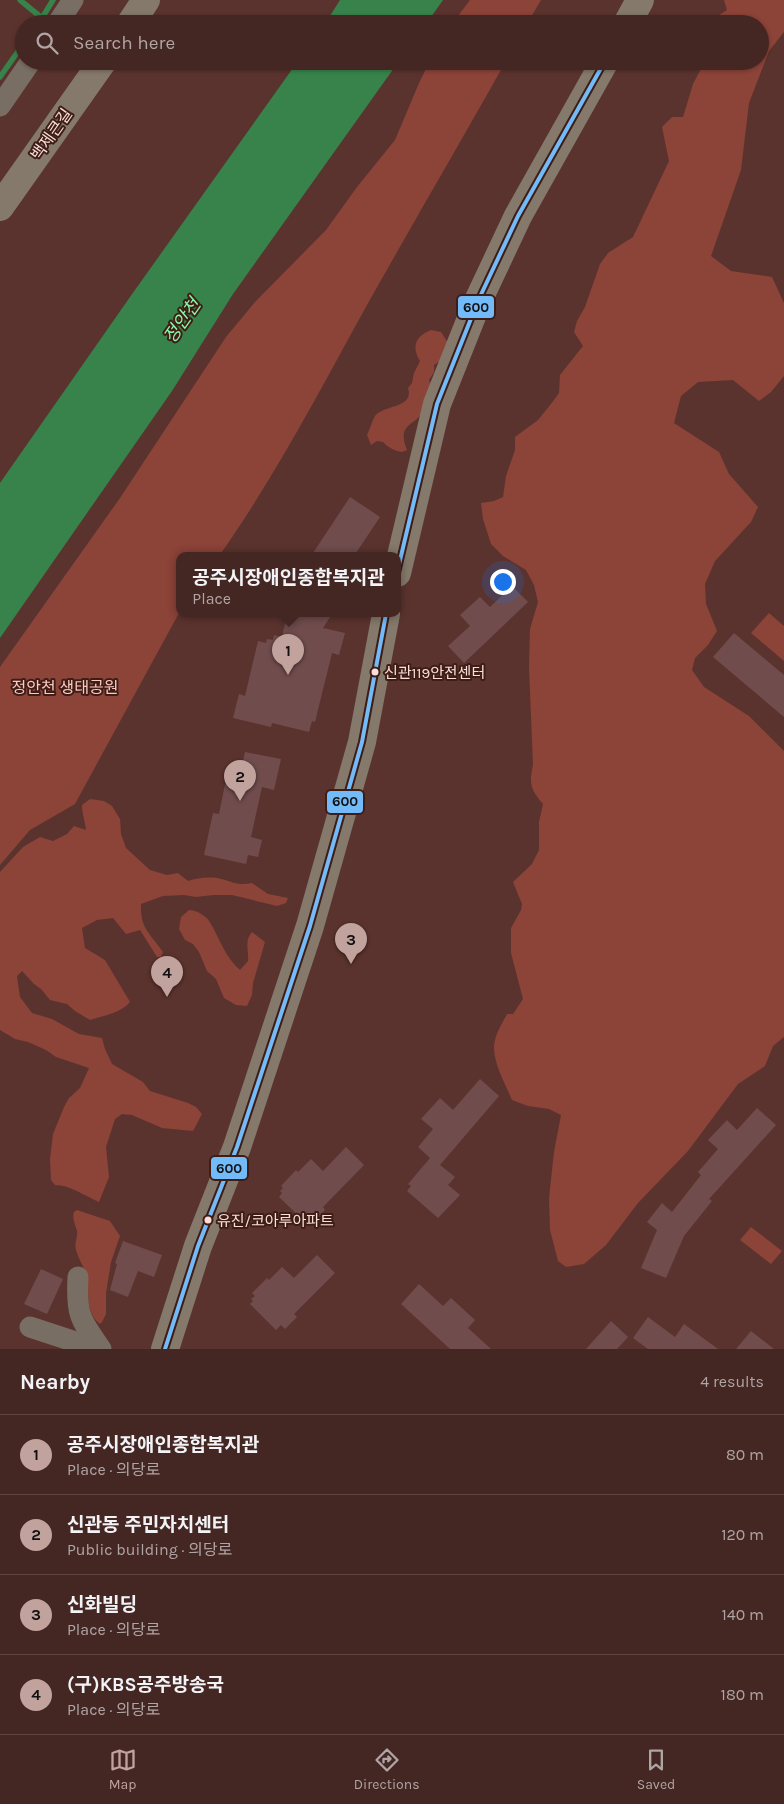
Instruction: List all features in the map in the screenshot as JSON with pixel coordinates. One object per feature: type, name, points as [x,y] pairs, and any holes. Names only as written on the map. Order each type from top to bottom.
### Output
[{"type":"main road","points":[[136,15],[146,0]]},
{"type":"main road","points":[[632,15],[640,0]]},
{"type":"main road","name":"백제큰길","points":[[0,207],[97,70]]},
{"type":"main road","points":[[401,556],[437,404],[478,301],[518,216],[600,70]]},
{"type":"main road","points":[[165,1349],[198,1246],[237,1147],[310,926],[362,742],[385,617]]},
{"type":"street","points":[[62,15],[72,0]]},
{"type":"street","points":[[0,106],[25,70]]},
{"type":"street","points":[[78,1277],[77,1298],[79,1314],[101,1349]]},
{"type":"street","points":[[30,1327],[97,1349]]},
{"type":"green space","points":[[470,0],[541,0],[532,15],[459,15]]},
{"type":"green space","points":[[724,0],[784,0],[784,32],[769,51],[769,15],[719,15],[727,10]]},
{"type":"green space","name":"정안천 생태공원","points":[[426,70],[501,70],[296,433],[240,526],[222,552],[176,552],[177,617],[75,804],[30,830],[0,865],[0,667],[120,498],[226,337],[255,302],[326,230],[357,187],[395,140]]},
{"type":"green space","points":[[700,70],[762,70],[749,103],[741,170],[711,256],[731,271],[772,277],[784,303],[784,376],[771,392],[759,401],[733,380],[698,382],[681,396],[674,423],[719,452],[729,474],[758,507],[751,522],[715,561],[705,584],[706,604],[717,631],[708,645],[695,658],[692,670],[704,687],[749,716],[784,751],[784,1037],[773,1046],[765,1066],[738,1084],[688,1151],[638,1203],[606,1245],[584,1264],[566,1267],[558,1261],[550,1230],[549,1198],[554,1152],[561,1115],[549,1109],[528,1106],[512,1100],[496,1062],[494,1047],[497,1033],[507,1014],[513,1014],[523,999],[511,953],[511,928],[521,910],[522,904],[513,882],[532,864],[539,850],[539,822],[543,804],[535,794],[531,781],[533,765],[529,667],[530,629],[538,602],[534,585],[526,570],[503,556],[491,544],[483,519],[481,503],[503,497],[506,476],[515,450],[515,437],[538,420],[551,404],[559,393],[560,375],[583,346],[574,332],[600,264],[608,253],[633,237],[669,161],[662,127],[672,117],[683,117],[693,84]]},
{"type":"green space","points":[[431,330],[441,332],[450,346],[446,357],[434,365],[434,372],[429,380],[431,385],[425,398],[426,407],[422,414],[406,429],[404,441],[407,450],[397,451],[383,442],[377,441],[371,445],[367,435],[375,416],[379,412],[403,403],[407,399],[409,394],[408,388],[412,383],[414,373],[420,361],[416,351],[417,342],[422,335]]},
{"type":"green space","points":[[769,613],[784,626],[784,661],[751,633]]},
{"type":"green space","points":[[90,799],[104,801],[112,806],[120,819],[121,834],[126,848],[150,870],[167,875],[178,873],[188,881],[200,878],[213,878],[239,884],[252,883],[268,894],[288,898],[286,903],[277,906],[232,895],[163,896],[141,904],[144,925],[163,952],[161,957],[157,957],[140,930],[126,934],[113,918],[97,920],[82,928],[85,948],[105,960],[130,1002],[117,1012],[90,1020],[67,1004],[50,1000],[22,971],[17,976],[20,997],[32,1013],[52,1019],[79,1034],[102,1038],[112,1064],[143,1082],[150,1091],[188,1103],[196,1107],[202,1114],[193,1131],[162,1128],[132,1115],[122,1114],[115,1119],[106,1147],[109,1177],[99,1202],[72,1189],[55,1185],[51,1180],[50,1159],[53,1134],[64,1107],[69,1098],[80,1088],[89,1068],[56,1057],[46,1050],[28,1042],[15,1039],[0,1030],[0,872],[23,847],[40,837],[53,841],[67,834],[74,826],[86,830],[82,805]]},
{"type":"green space","points":[[189,910],[205,916],[227,954],[240,970],[248,961],[247,942],[252,932],[265,942],[253,983],[252,995],[247,1006],[236,1005],[224,998],[216,979],[207,971],[199,952],[193,944],[185,940],[179,929],[181,917]]},
{"type":"green space","points":[[77,1210],[110,1221],[120,1236],[111,1262],[106,1293],[106,1314],[100,1324],[95,1319],[90,1308],[87,1276],[76,1250],[77,1231],[73,1217],[74,1212]]},
{"type":"green space","points":[[751,1227],[782,1251],[771,1264],[740,1240]]},
{"type":"water","points":[[340,0],[443,0],[432,15],[331,15]]},
{"type":"water","name":"정안천","points":[[292,70],[393,70],[233,294],[172,391],[0,638],[0,483]]},
{"type":"building","points":[[350,497],[380,517],[357,552],[314,552]]},
{"type":"building","points":[[512,586],[528,602],[464,663],[448,646],[470,626],[460,615],[480,597],[490,607]]},
{"type":"building","points":[[286,617],[330,617],[323,628],[345,633],[339,655],[332,653],[315,722],[312,721],[309,732],[272,723],[271,727],[233,718],[239,694],[245,696],[258,641],[266,643],[267,639],[273,640],[274,635],[282,637]]},
{"type":"building","points":[[734,633],[784,675],[784,717],[713,657]]},
{"type":"building","points":[[245,752],[281,759],[274,790],[262,787],[251,837],[262,840],[258,857],[248,855],[246,864],[204,855],[213,813],[219,814],[226,779],[230,780],[231,773],[240,775]]},
{"type":"building","points":[[480,1079],[499,1096],[440,1165],[455,1177],[448,1185],[460,1195],[438,1218],[407,1191],[411,1186],[408,1184],[430,1158],[418,1147],[433,1129],[421,1119],[440,1098],[453,1110]]},
{"type":"building","points":[[757,1108],[776,1125],[709,1199],[712,1201],[684,1236],[666,1278],[641,1268],[657,1230],[647,1222],[662,1203],[672,1212],[701,1175],[698,1172],[718,1149],[708,1140],[727,1120],[737,1130]]},
{"type":"building","points":[[346,1147],[364,1165],[323,1207],[325,1210],[313,1222],[309,1218],[305,1222],[279,1197],[282,1193],[280,1191],[283,1188],[281,1186],[296,1170],[298,1172],[311,1159],[323,1171]]},
{"type":"building","points":[[123,1241],[162,1255],[154,1277],[138,1271],[128,1297],[110,1290],[117,1264],[115,1263]]},
{"type":"building","points":[[317,1255],[335,1273],[294,1314],[297,1317],[285,1329],[281,1325],[276,1330],[250,1304],[253,1301],[251,1299],[255,1296],[252,1293],[267,1278],[269,1280],[282,1267],[294,1278]]},
{"type":"building","points":[[41,1269],[63,1279],[47,1314],[24,1304]]},
{"type":"building","points":[[419,1284],[443,1306],[451,1298],[475,1320],[468,1328],[491,1349],[450,1349],[401,1304]]},
{"type":"building","points":[[648,1317],[675,1337],[684,1324],[718,1349],[648,1349],[633,1338]]},
{"type":"building","points":[[611,1321],[628,1337],[617,1349],[586,1349]]},
{"type":"building","points":[[751,1331],[774,1349],[736,1349]]},
{"type":"waterway","points":[[20,0],[38,15]]},
{"type":"waterway","points":[[44,15],[53,0]]},
{"type":"waterway","points":[[0,77],[15,56]]},
{"type":"transit line","name":"600","points":[[401,556],[437,404],[478,301],[518,216],[600,70]]},
{"type":"transit line","name":"600","points":[[165,1349],[198,1246],[237,1147],[310,926],[362,742],[385,617]]},
{"type":"place","name":"신관119안전센터","points":[[375,672]]},
{"type":"place","name":"공주시장애인종합복지관","points":[[288,675]]},
{"type":"place","name":"신관동 주민자치센터","points":[[240,801]]},
{"type":"place","name":"신화빌딩","points":[[351,964]]},
{"type":"place","name":"(구)KBS공주방송국","points":[[167,997]]},
{"type":"place","name":"유진/코아루아파트","points":[[208,1220]]}]
